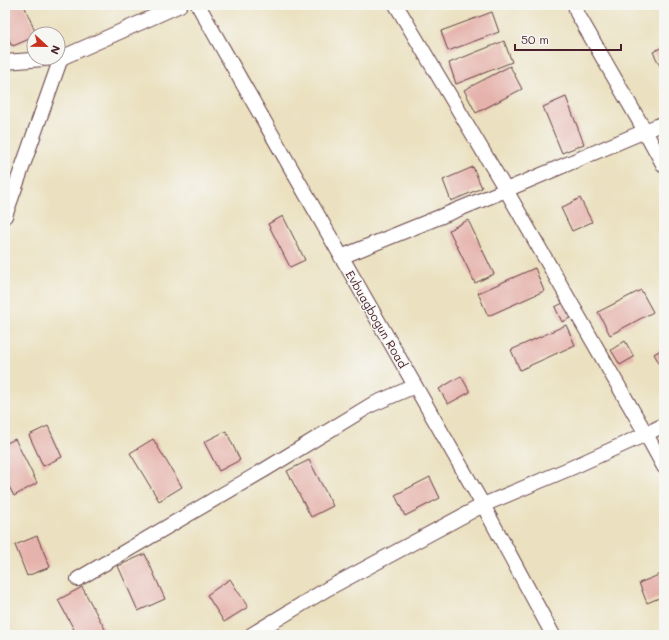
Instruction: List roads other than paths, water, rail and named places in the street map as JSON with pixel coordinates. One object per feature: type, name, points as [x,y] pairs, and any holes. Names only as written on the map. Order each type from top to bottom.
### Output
[{"type":"street","points":[[66,55],[180,5]]},
{"type":"street","name":"Evbuagbogun Road","points":[[198,5],[483,505],[552,635]]},
{"type":"street","points":[[396,5],[506,190],[664,467]]},
{"type":"street","points":[[575,5],[578,13],[664,166]]},
{"type":"street","points":[[5,62],[26,60]]},
{"type":"street","points":[[5,216],[55,66]]},
{"type":"street","points":[[341,257],[506,190],[664,123]]},
{"type":"street","points":[[78,579],[266,469],[371,405],[415,386]]},
{"type":"street","points":[[251,635],[327,589],[483,505],[572,468],[664,425]]}]
